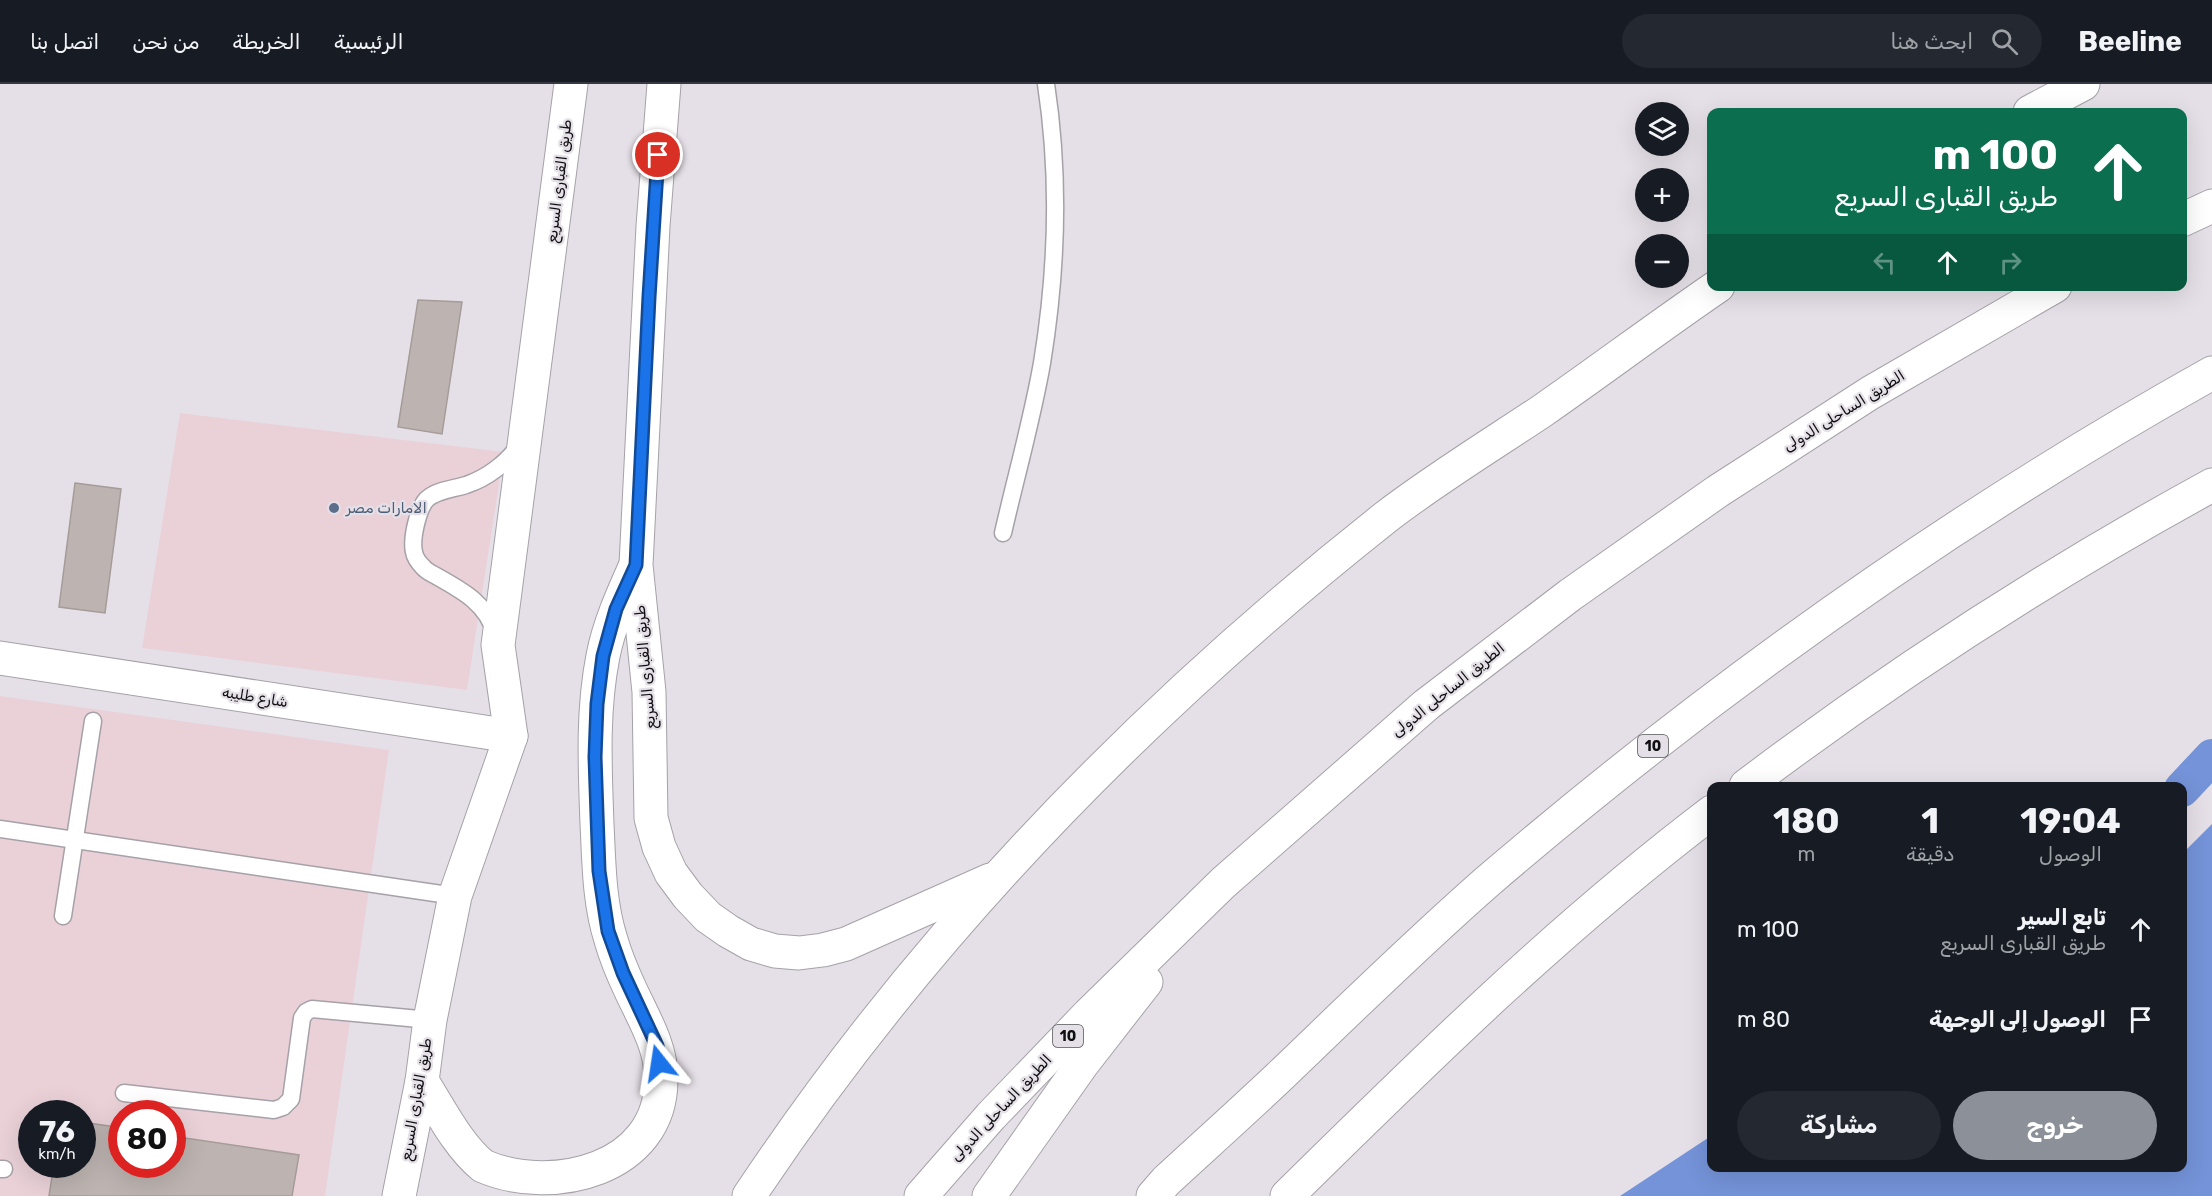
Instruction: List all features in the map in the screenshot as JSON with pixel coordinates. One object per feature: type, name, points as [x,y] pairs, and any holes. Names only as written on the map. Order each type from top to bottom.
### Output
[{"type":"main road","name":"طريق القبارى السريع","points":[[399,1196],[422,1081],[430,1020],[455,896],[511,736],[498,645],[571,84]]},
{"type":"main road","name":"طريق القبارى السريع","points":[[664,84],[652,238],[636,565],[649,692],[651,819],[659,847],[671,873],[708,917],[751,944],[775,951],[799,953],[846,944],[1000,876]]},
{"type":"main road","points":[[2038,108],[2083,84]]},
{"type":"main road","points":[[2187,218],[2212,206]]},
{"type":"main road","points":[[748,1196],[849,1056],[923,964],[1080,790],[1154,717],[1310,579],[1390,514],[1711,291]]},
{"type":"main road","name":"الطريق الساحلى الدولى","points":[[921,1196],[991,1116],[1089,1014],[1222,883],[1426,705],[1570,595],[1718,490],[1870,393],[2046,291]]},
{"type":"main road","name":"10","points":[[1153,1196],[1166,1181],[1381,978],[1469,899],[1595,792],[1706,704],[1816,623],[1928,546],[2043,472],[2212,373]]},
{"type":"main road","points":[[1751,782],[1819,731],[1969,628],[2126,532],[2212,485]]},
{"type":"main road","points":[[422,1081],[459,1140],[483,1166],[513,1182],[547,1189],[582,1185],[614,1170],[639,1146],[656,1115],[662,1080],[657,1046],[617,959],[608,931],[599,871],[595,757],[597,704],[606,646],[616,609],[636,565]]},
{"type":"main road","name":"شارع طليبه","points":[[0,658],[511,736]]},
{"type":"main road","points":[[1287,1196],[1400,1084],[1533,960],[1707,816]]},
{"type":"main road","points":[[989,1196],[1083,1064],[1222,883]]},
{"type":"lane","points":[[1003,532],[1041,365],[1050,302],[1055,177],[1046,84]]},
{"type":"lane","points":[[498,645],[492,623],[479,604],[425,570],[417,561],[413,550],[417,518],[427,499],[436,493],[468,484],[492,472],[512,455],[527,434]]},
{"type":"lane","points":[[63,916],[93,721]]},
{"type":"lane","points":[[0,829],[455,896]]},
{"type":"lane","points":[[124,1093],[274,1110],[283,1107],[291,1099],[302,1018],[306,1012],[312,1009],[430,1020]]},
{"type":"shaded area","points":[[180,413],[504,452],[467,690],[142,648]]},
{"type":"shaded area","points":[[0,696],[389,750],[325,1196],[0,1196]]},
{"type":"water","points":[[2212,824],[2212,1196],[1620,1196],[1707,1139],[1707,1172],[2187,1172],[2187,849]]},
{"type":"building","points":[[418,300],[462,302],[442,434],[398,427]]},
{"type":"building","points":[[75,483],[121,489],[105,613],[59,607]]},
{"type":"building","points":[[96,1124],[108,1126],[108,1178],[186,1178],[186,1138],[299,1155],[292,1196],[49,1196],[52,1178],[96,1178]]},
{"type":"waterway","points":[[2187,784],[2212,757]]},
{"type":"place","name":"الامارات مصر","points":[[334,508]]},
{"type":"route","points":[[658,155],[638,486],[636,565],[616,609],[603,656],[597,704],[595,757],[599,871],[608,931],[617,959],[657,1046],[659,1063]]}]
